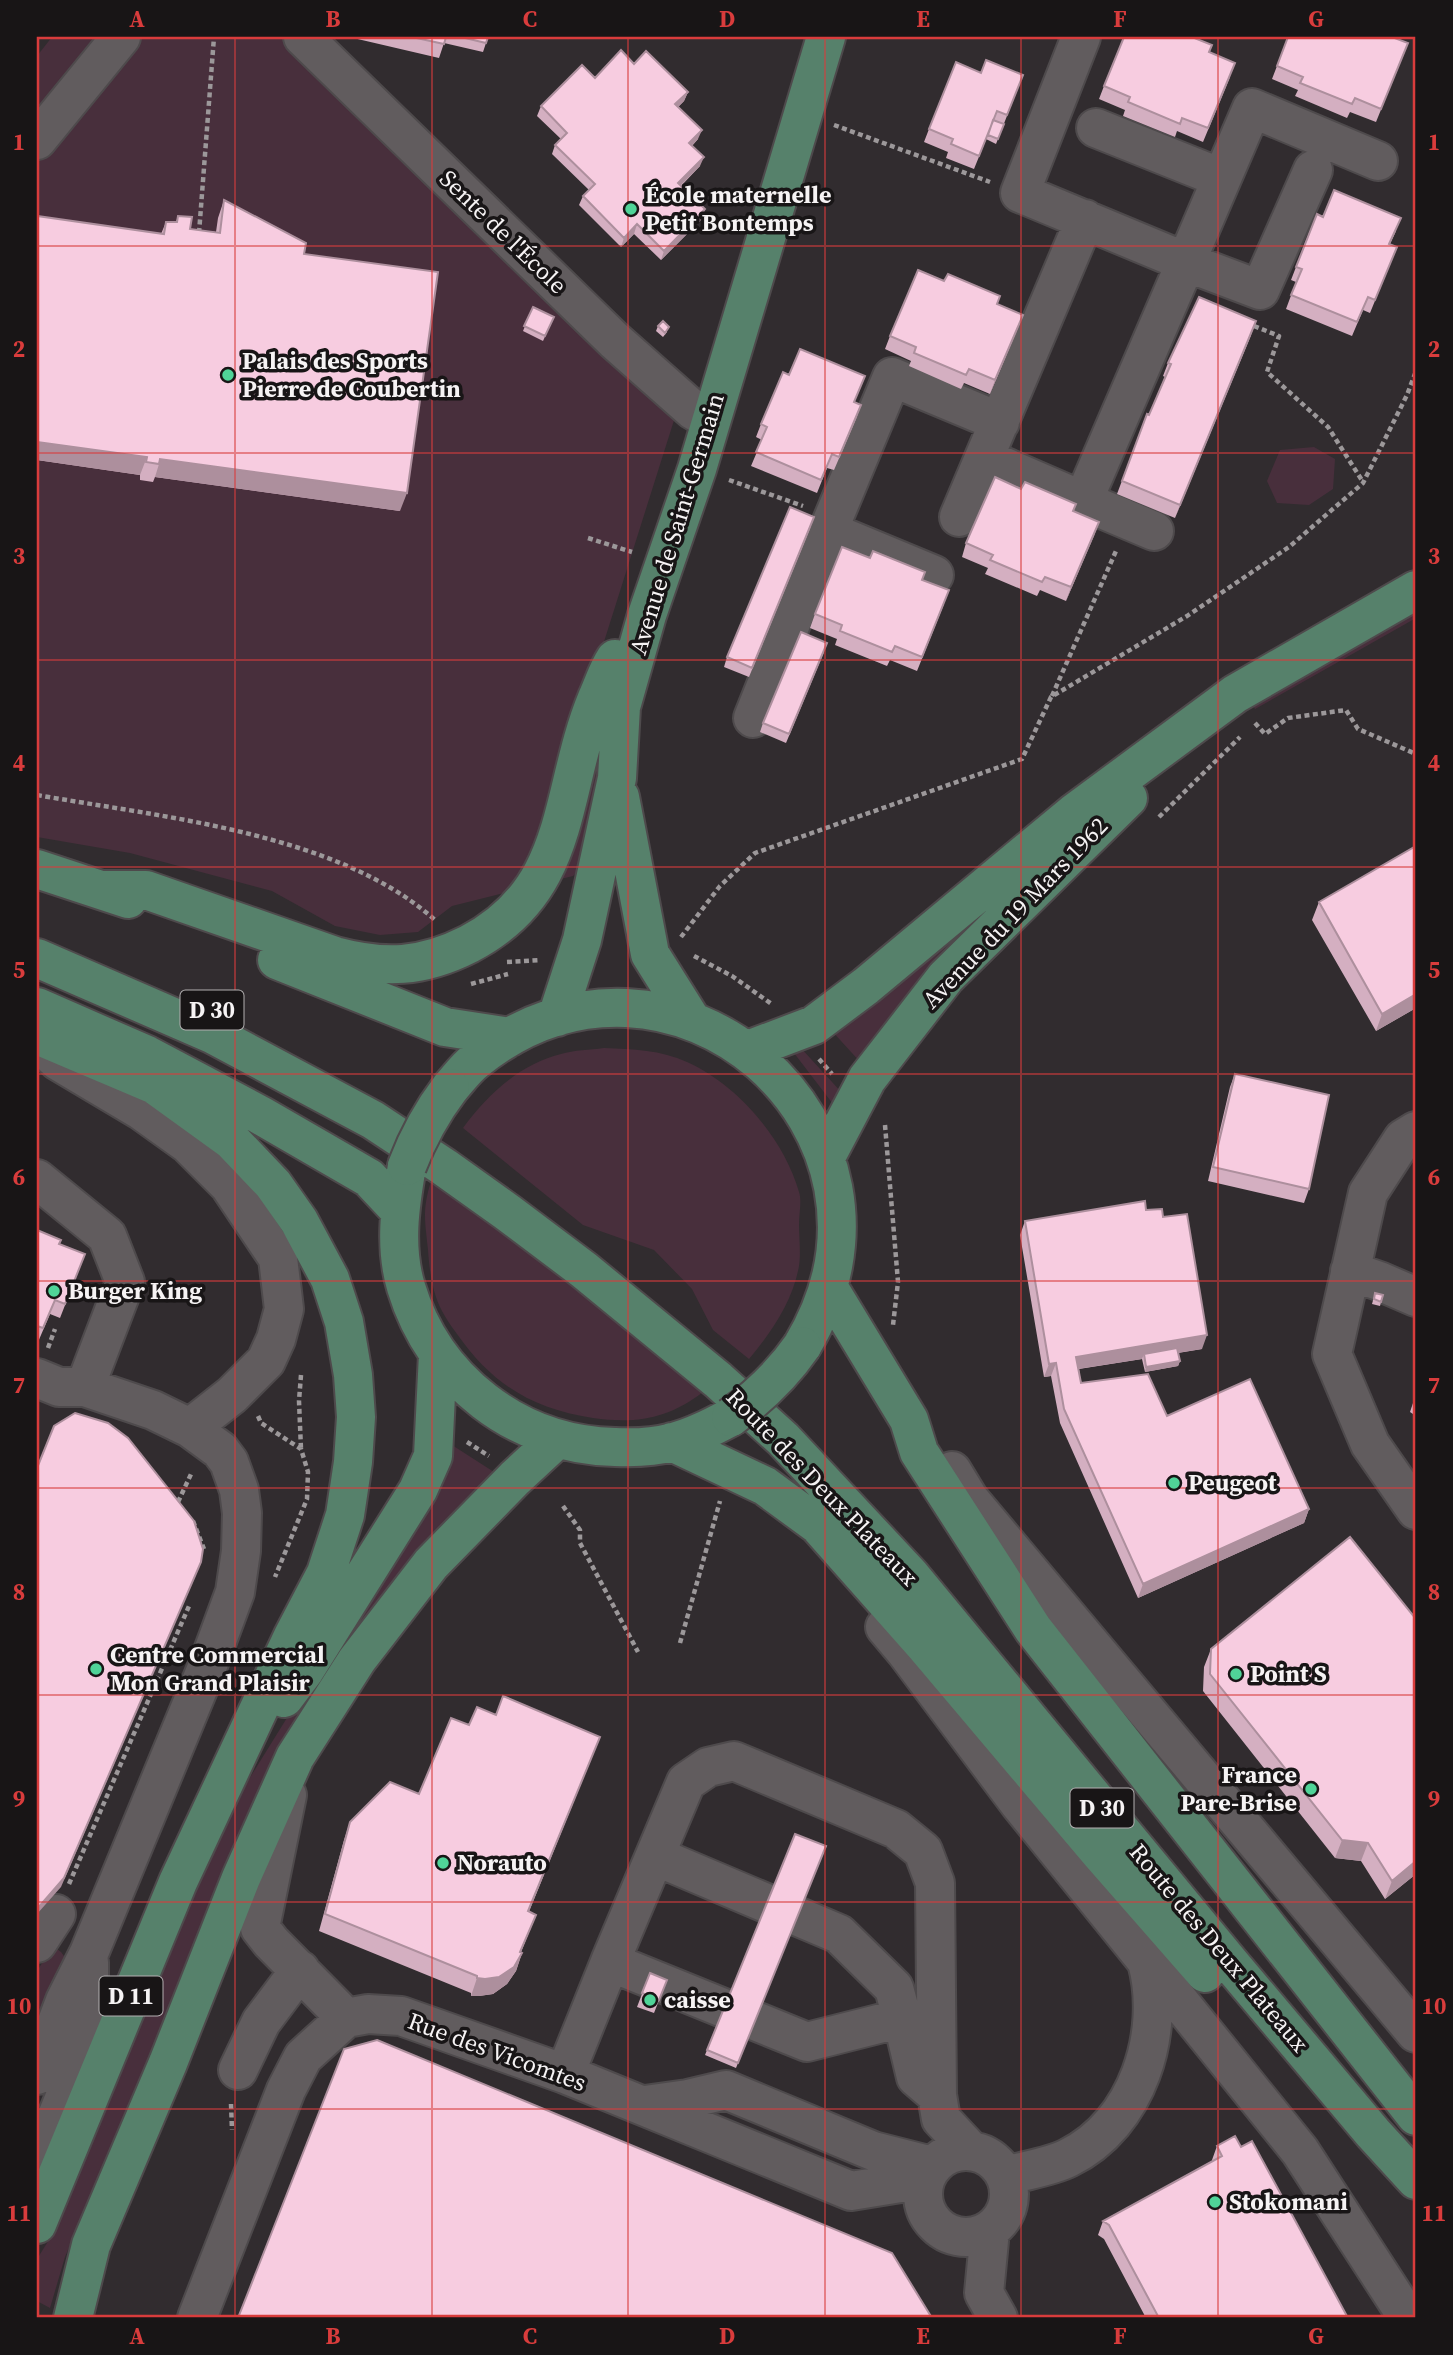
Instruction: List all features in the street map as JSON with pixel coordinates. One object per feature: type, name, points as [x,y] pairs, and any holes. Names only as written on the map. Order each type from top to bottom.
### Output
[{"type":"main road","name":"Avenue de Saint-Germain","points":[[557,1017],[582,940],[617,778],[621,707],[826,37]]},
{"type":"main road","name":"Avenue du 19 Mars 1962","points":[[748,1050],[814,1025],[866,986],[1074,813],[1244,707],[1416,590]]},
{"type":"main road","points":[[104,890],[146,890],[362,963],[387,966],[405,964],[454,952],[506,921],[538,881],[561,831],[586,725],[600,690],[610,667],[647,615]]},
{"type":"main road","name":"Avenue du 19 Mars 1962","points":[[826,1157],[867,1079],[946,977],[1244,707]]},
{"type":"main road","points":[[617,778],[650,954],[692,1021]]},
{"type":"main road","points":[[37,869],[104,890],[327,982],[445,1027],[510,1037]]},
{"type":"main road","name":"Route des Deux Plateaux","points":[[37,932],[220,1013],[381,1100],[453,1143],[627,1273],[739,1365],[801,1423],[927,1558],[1253,1956],[1416,2148]]},
{"type":"main road","name":"Route des Deux Plateaux","points":[[37,957],[212,1034],[373,1121],[507,1212],[584,1270],[718,1380],[783,1439],[911,1576],[1230,1964],[1416,2180]]},
{"type":"main road","points":[[37,1007],[147,1055],[260,1115],[369,1178],[399,1210]]},
{"type":"main road","points":[[624,1008],[659,1012],[692,1021],[748,1050],[794,1098],[816,1132],[834,1189],[836,1255],[829,1288],[816,1323],[803,1346],[782,1375],[731,1418],[702,1432],[671,1442],[638,1448],[604,1447],[557,1439],[522,1426],[490,1407],[462,1383],[438,1354],[419,1321],[406,1285],[399,1248],[399,1210],[407,1166],[433,1110],[474,1062],[510,1037],[557,1017],[590,1010],[624,1008]]},
{"type":"main road","points":[[37,1035],[155,1085],[231,1140],[273,1184],[299,1221],[330,1279],[344,1322],[354,1375],[356,1417],[345,1515],[326,1573],[293,1636],[231,1772]]},
{"type":"main road","points":[[829,1288],[909,1420],[919,1452],[1032,1629],[1416,2116]]},
{"type":"main road","name":"D 11","points":[[37,2224],[178,1882],[231,1772],[305,1670],[418,1490],[433,1456],[438,1354]]},
{"type":"main road","name":"D 11","points":[[73,2318],[91,2245],[168,2063],[241,1878],[295,1757],[357,1660],[431,1564],[557,1439]]},
{"type":"main road","points":[[671,1442],[765,1486],[818,1525],[926,1647],[1100,1853],[1416,2208]]},
{"type":"street","points":[[37,140],[121,37]]},
{"type":"street","name":"Sente de l'École","points":[[303,37],[614,340],[693,410],[709,420]]},
{"type":"street","points":[[1081,37],[1020,193],[1260,290],[1313,170]]},
{"type":"street","points":[[1083,501],[1252,108],[1378,161]]},
{"type":"street","points":[[1096,128],[1221,178]]},
{"type":"street","points":[[960,517],[1085,219]]},
{"type":"street","points":[[753,718],[892,377],[1000,422]]},
{"type":"street","points":[[984,458],[1154,531]]},
{"type":"street","points":[[831,524],[934,575]]},
{"type":"street","points":[[37,1041],[58,1061],[142,1111],[188,1144],[229,1185],[278,1258],[284,1309],[276,1339],[266,1361],[232,1395],[190,1428]]},
{"type":"street","points":[[1416,1131],[1403,1139],[1368,1193],[1332,1353],[1370,1444],[1416,1510]]},
{"type":"street","points":[[37,1179],[107,1236],[125,1282],[60,1384],[153,1410],[190,1428],[219,1450],[229,1462],[239,1490],[242,1513],[241,1551],[235,1592],[208,1665],[89,1953],[65,2001],[38,2068]]},
{"type":"street","points":[[1350,1271],[1416,1297]]},
{"type":"street","points":[[909,1420],[932,1440],[970,1499],[1416,2033]]},
{"type":"street","points":[[862,1575],[870,1611],[906,1652],[1019,1803],[1300,2151],[1409,2315]]},
{"type":"street","points":[[197,2318],[286,2090],[303,2057],[346,2018],[260,1928],[295,1757]]},
{"type":"street","points":[[565,2074],[686,1782],[708,1767],[734,1761],[896,1829],[923,1851],[935,1882],[937,2095],[941,2119],[970,2150]]},
{"type":"street","points":[[896,1829],[918,1876],[921,1975],[902,2018]]},
{"type":"street","points":[[655,1856],[839,1934],[894,1988],[916,2077],[937,2095]]},
{"type":"street","points":[[37,2165],[89,2038],[89,1953]]},
{"type":"street","points":[[1006,2176],[1068,2158],[1100,2134],[1117,2116],[1145,2064],[1153,2028],[1152,1982],[1147,1960]]},
{"type":"street","points":[[610,1962],[807,2042],[902,2018]]},
{"type":"street","points":[[238,2070],[261,2022],[300,1970]]},
{"type":"street","name":"Rue des Vicomtes","points":[[346,2018],[368,2014],[401,2016],[513,2044],[565,2074],[851,2191],[928,2173]]},
{"type":"street","points":[[970,2150],[992,2158],[1006,2176],[1010,2194],[1006,2211],[990,2230],[978,2236],[964,2238],[951,2235],[939,2228],[924,2206],[928,2173],[942,2157],[956,2151],[970,2150]]},
{"type":"street","points":[[990,2230],[984,2293],[998,2318]]},
{"type":"path","points":[[199,235],[214,37]]},
{"type":"path","points":[[803,113],[1020,193]]},
{"type":"path","points":[[1244,321],[1279,336],[1267,372],[1328,427],[1363,483]]},
{"type":"path","points":[[1051,697],[1187,616],[1289,547],[1363,483],[1407,395],[1416,371]]},
{"type":"path","points":[[696,469],[831,524]]},
{"type":"path","points":[[588,538],[634,553]]},
{"type":"path","points":[[681,938],[720,886],[755,853],[1022,759],[1111,562]]},
{"type":"path","points":[[1244,707],[1266,715]]},
{"type":"path","points":[[1244,707],[1265,734],[1288,718],[1346,710],[1358,729],[1416,754]]},
{"type":"path","points":[[1154,822],[1244,707]]},
{"type":"path","points":[[37,795],[190,822],[299,846],[366,875],[419,906],[437,922]]},
{"type":"path","points":[[465,986],[508,974]]},
{"type":"path","points":[[884,1123],[898,1282],[897,1309]]},
{"type":"path","points":[[55,1329],[47,1350],[56,1366],[60,1384]]},
{"type":"path","points":[[301,1371],[301,1449]]},
{"type":"path","points":[[457,1436],[491,1457]]},
{"type":"path","points":[[170,1493],[185,1511]]},
{"type":"path","points":[[680,1643],[719,1508],[720,1493]]},
{"type":"path","points":[[563,1506],[580,1530],[580,1543],[638,1652]]},
{"type":"path","points":[[192,1520],[206,1555]]},
{"type":"path","points":[[46,1928],[195,1594]]},
{"type":"shaded area","points":[[52,37],[288,37],[676,414],[590,686],[595,707],[598,751],[595,816],[590,860],[573,876],[452,906],[418,932],[380,935],[335,926],[272,891],[130,853],[37,837],[37,56]]},
{"type":"shaded area","points":[[1314,447],[1335,459],[1333,489],[1309,505],[1277,503],[1267,481],[1280,450]]},
{"type":"shaded area","points":[[1416,610],[1416,618],[1255,709],[1251,703]]},
{"type":"shaded area","points":[[1079,821],[862,1064],[831,1030]]},
{"type":"shaded area","points":[[800,1047],[843,1094],[833,1104],[794,1053]]},
{"type":"shaded area","points":[[604,1048],[667,1055],[706,1072],[741,1099],[756,1116],[792,1172],[800,1199],[800,1261],[796,1279],[780,1316],[749,1359],[713,1330],[692,1289],[654,1250],[583,1225],[463,1128],[506,1082],[532,1065],[566,1053]]},
{"type":"shaded area","points":[[431,1181],[522,1242],[703,1392],[664,1414],[637,1420],[609,1420],[551,1408],[532,1401],[499,1380],[470,1352],[448,1321],[436,1297],[425,1223],[426,1200]]},
{"type":"shaded area","points":[[452,1445],[494,1472],[230,1864],[65,2257],[50,2308],[37,2301],[37,2259],[47,2243],[180,1920],[244,1787]]},
{"type":"shaded area","points":[[53,1946],[69,1963],[37,2040],[37,1971]]},
{"type":"building","points":[[412,37],[446,37],[444,44]]},
{"type":"building","points":[[461,37],[488,37],[486,43]]},
{"type":"building","points":[[1124,37],[1192,37],[1212,45],[1209,52],[1235,63],[1208,128],[1182,118],[1180,124],[1128,102],[1130,97],[1104,86]]},
{"type":"building","points":[[1288,37],[1392,37],[1408,43],[1381,109],[1355,98],[1352,104],[1300,83],[1303,77],[1277,66]]},
{"type":"building","points":[[621,50],[634,64],[646,51],[688,92],[675,104],[702,130],[689,143],[704,157],[678,183],[705,209],[664,251],[637,224],[624,238],[583,196],[595,184],[555,145],[567,133],[541,106],[582,65],[595,78]]},
{"type":"building","points":[[986,60],[1023,75],[1007,115],[997,111],[979,156],[951,144],[953,139],[929,129],[956,62],[981,73]]},
{"type":"building","points":[[993,120],[1004,124],[998,139],[988,135]]},
{"type":"building","points":[[1334,190],[1401,218],[1389,244],[1397,247],[1375,300],[1368,297],[1357,322],[1291,295],[1302,269],[1296,267],[1317,214],[1323,217]]},
{"type":"building","name":"Palais des Sports Pierre de Coubertin","points":[[224,200],[306,243],[304,254],[438,272],[407,493],[160,459],[159,464],[146,462],[147,457],[37,442],[37,216],[164,234],[166,222],[177,222],[178,216],[192,217],[190,229],[220,233]]},
{"type":"building","points":[[918,270],[944,281],[948,274],[1000,296],[997,304],[1023,315],[995,380],[969,369],[966,375],[914,353],[916,347],[890,336]]},
{"type":"building","points":[[1199,297],[1256,321],[1180,505],[1122,481],[1147,414],[1149,415],[1171,364],[1168,363]]},
{"type":"building","points":[[533,307],[554,317],[545,336],[524,326]]},
{"type":"building","points":[[663,321],[669,327],[665,333],[658,326]]},
{"type":"building","points":[[800,349],[865,376],[854,402],[861,405],[839,457],[832,454],[821,480],[756,452],[767,427],[761,424],[783,372],[789,375]]},
{"type":"building","points":[[995,477],[1021,489],[1025,482],[1076,504],[1073,511],[1099,522],[1071,587],[1045,577],[1042,582],[990,560],[993,555],[966,543]]},
{"type":"building","points":[[790,507],[814,517],[752,668],[727,657]]},
{"type":"building","points":[[842,547],[870,558],[873,551],[925,572],[922,580],[949,590],[922,657],[895,646],[892,652],[840,631],[842,625],[815,614]]},
{"type":"building","points":[[801,632],[827,643],[789,734],[763,723]]},
{"type":"building","points":[[1416,846],[1416,994],[1382,1014],[1319,902]]},
{"type":"building","points":[[1235,1074],[1329,1095],[1309,1189],[1213,1167]]},
{"type":"building","points":[[1145,1201],[1146,1210],[1162,1209],[1163,1217],[1187,1214],[1207,1335],[1076,1357],[1081,1383],[1148,1374],[1167,1416],[1250,1379],[1309,1509],[1143,1584],[1064,1409],[1056,1363],[1049,1364],[1025,1221]]},
{"type":"building","name":"Burger King","points":[[37,1230],[61,1240],[59,1244],[85,1254],[65,1304],[55,1300],[43,1328],[37,1326]]},
{"type":"building","points":[[1375,1293],[1383,1295],[1381,1302],[1374,1299]]},
{"type":"building","points":[[1177,1348],[1180,1361],[1146,1367],[1144,1354]]},
{"type":"building","name":"Centre Commercial Mon Grand Plaisir","points":[[75,1413],[108,1423],[128,1438],[194,1521],[203,1549],[201,1562],[64,1878],[37,1909],[37,1468],[54,1426]]},
{"type":"building","points":[[1350,1537],[1416,1619],[1416,1861],[1392,1881],[1368,1843],[1342,1840],[1210,1674],[1211,1649]]},
{"type":"building","name":"Norauto","points":[[503,1696],[600,1737],[528,1911],[536,1915],[520,1952],[522,1953],[514,1967],[499,1977],[485,1979],[325,1914],[350,1822],[390,1782],[419,1794],[451,1718],[469,1725],[477,1707],[496,1715]]},
{"type":"building","points":[[795,1834],[826,1846],[738,2063],[707,2050]]},
{"type":"building","points":[[650,1973],[667,1980],[659,2000],[642,1993]]},
{"type":"building","points":[[377,2040],[892,2253],[932,2318],[238,2318],[344,2049]]},
{"type":"building","name":"Stokomani","points":[[1235,2136],[1241,2147],[1252,2141],[1348,2318],[1159,2318],[1109,2225],[1103,2221],[1222,2156],[1217,2146]]},
{"type":"place","name":"École maternelle Petit Bontemps","points":[[631,209]]},
{"type":"place","name":"Palais des Sports Pierre de Coubertin","points":[[228,375]]},
{"type":"place","name":"Burger King","points":[[54,1291]]},
{"type":"place","name":"Peugeot","points":[[1174,1483]]},
{"type":"place","name":"Centre Commercial Mon Grand Plaisir","points":[[96,1669]]},
{"type":"place","name":"Point S","points":[[1236,1674]]},
{"type":"place","name":"France Pare-Brise","points":[[1311,1789]]},
{"type":"place","name":"Norauto","points":[[443,1863]]},
{"type":"place","name":"caisse","points":[[650,2000]]},
{"type":"place","name":"Stokomani","points":[[1215,2202]]}]
